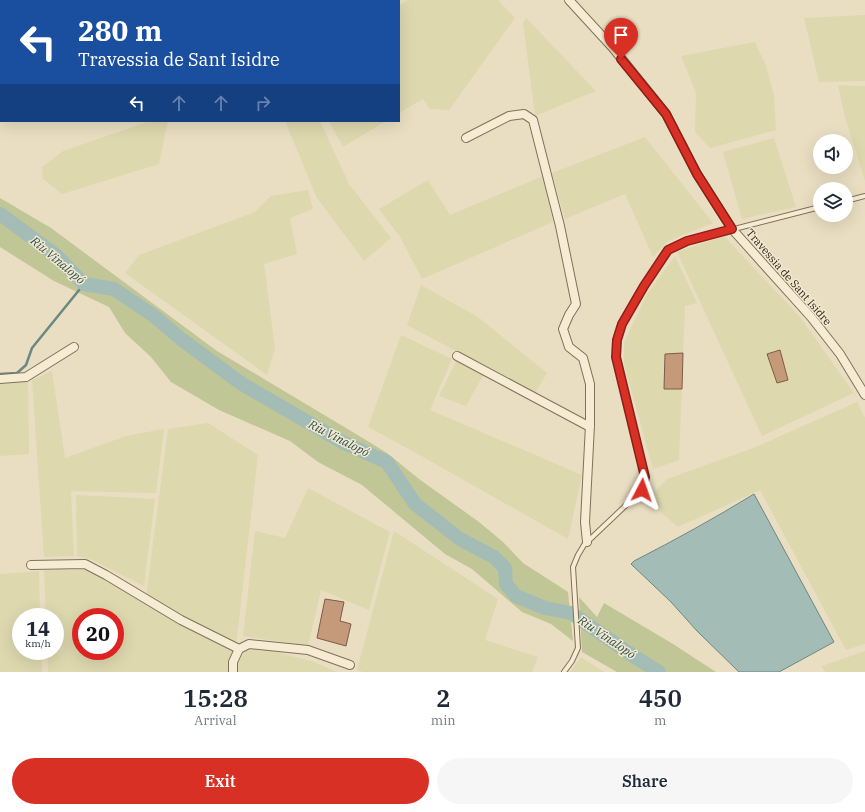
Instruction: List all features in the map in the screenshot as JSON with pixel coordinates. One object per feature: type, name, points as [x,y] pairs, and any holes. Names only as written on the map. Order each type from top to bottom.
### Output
[{"type":"street","name":"Travessia de Sant Isidre","points":[[569,0],[613,48],[666,114],[697,174],[732,229],[820,329],[840,354],[865,395]]},
{"type":"street","points":[[466,138],[509,116],[524,114],[533,120],[560,226],[576,304],[563,329],[569,347],[583,358],[590,384],[590,427],[585,522],[587,542]]},
{"type":"street","points":[[0,379],[26,377],[74,347]]},
{"type":"street","points":[[457,356],[590,427]]},
{"type":"street","points":[[31,565],[85,564],[106,574],[180,620],[239,649]]},
{"type":"street","points":[[233,672],[233,662],[239,649],[249,644],[308,650],[350,665]]},
{"type":"lane","points":[[853,199],[865,196]]},
{"type":"lane","points":[[564,672],[572,661],[578,648],[573,567],[578,555],[587,542],[642,490],[645,477],[616,357],[617,340],[622,324],[644,286],[668,250],[687,241],[813,209]]},
{"type":"shaded area","points":[[408,0],[498,0],[515,18],[449,110],[430,109],[423,99],[400,112],[400,4]]},
{"type":"shaded area","points":[[865,15],[865,81],[819,82],[804,18]]},
{"type":"shaded area","points":[[526,18],[596,91],[535,116],[523,23]]},
{"type":"shaded area","points":[[755,42],[766,66],[774,95],[776,130],[710,148],[695,132],[696,93],[681,56]]},
{"type":"shaded area","points":[[838,85],[865,86],[865,181],[853,143],[853,134],[850,134],[844,114]]},
{"type":"shaded area","points":[[147,122],[168,122],[159,164],[62,194],[43,179],[42,167],[63,151]]},
{"type":"shaded area","points":[[285,122],[320,122],[349,184],[391,238],[364,261],[317,198]]},
{"type":"shaded area","points":[[330,122],[384,122],[343,147]]},
{"type":"shaded area","points":[[645,137],[713,223],[668,241],[653,257],[625,194],[565,219],[552,173]]},
{"type":"shaded area","points":[[774,138],[796,207],[742,219],[723,152]]},
{"type":"shaded area","points":[[543,176],[553,222],[422,279],[400,237],[379,209],[428,180],[450,215]]},
{"type":"shaded area","points":[[308,190],[313,209],[290,218],[297,254],[264,264],[275,348],[267,375],[125,273],[139,255],[255,212],[271,196]]},
{"type":"shaded area","points":[[724,236],[800,317],[854,393],[762,436],[677,252]]},
{"type":"shaded area","points":[[675,256],[697,303],[685,306],[679,460],[653,469],[624,364],[624,343],[647,294]]},
{"type":"shaded area","points":[[421,285],[478,317],[547,373],[535,393],[407,325]]},
{"type":"shaded area","points":[[401,335],[452,359],[430,410],[582,475],[568,539],[368,427]]},
{"type":"shaded area","points":[[456,361],[484,374],[466,406],[439,396]]},
{"type":"shaded area","points":[[52,371],[65,458],[126,436],[164,429],[156,493],[71,491],[74,556],[44,557],[32,380]]},
{"type":"shaded area","points":[[28,382],[29,454],[0,456],[0,384]]},
{"type":"shaded area","points":[[857,402],[865,418],[865,644],[846,650],[760,490],[678,527],[647,500],[667,479],[756,447]]},
{"type":"shaded area","points":[[208,423],[258,455],[233,672],[48,672],[47,660],[64,660],[64,608],[46,608],[44,570],[91,570],[145,604],[168,429]]},
{"type":"shaded area","points":[[308,488],[390,532],[369,610],[321,590],[308,646],[243,636],[255,531],[285,538]]},
{"type":"shaded area","points":[[76,495],[155,499],[144,586],[92,560],[77,556]]},
{"type":"shaded area","points":[[394,531],[498,599],[485,640],[538,657],[532,672],[363,672],[357,670]]},
{"type":"shaded area","points":[[39,571],[40,608],[12,608],[12,660],[42,660],[42,672],[0,672],[0,574]]},
{"type":"shaded area","points":[[252,649],[268,650],[312,661],[337,672],[237,672],[238,662],[244,652]]},
{"type":"shaded area","points":[[865,651],[865,672],[825,672],[822,666]]},
{"type":"shaded area","points":[[581,657],[604,672],[570,672]]},
{"type":"green space","points":[[0,198],[51,228],[217,351],[387,453],[419,479],[479,522],[503,542],[523,563],[568,592],[573,641],[551,624],[522,612],[472,569],[445,554],[362,485],[318,462],[290,441],[219,410],[171,382],[151,357],[125,333],[109,307],[54,281],[0,247]]},
{"type":"green space","points":[[579,597],[597,617],[604,603],[673,644],[716,672],[617,672],[582,652]]},
{"type":"water","points":[[754,494],[834,642],[779,672],[739,672],[697,631],[671,602],[631,564],[725,512]]},
{"type":"building","points":[[780,350],[788,380],[777,383],[767,354]]},
{"type":"building","points":[[683,353],[682,389],[664,389],[665,354]]},
{"type":"building","points":[[325,599],[344,602],[340,621],[351,624],[346,646],[317,638]]},
{"type":"waterway","name":"Riu Vinalopó","points":[[0,214],[57,256],[84,284],[114,289],[154,316],[181,339],[242,384],[342,442],[387,462],[415,504],[460,539],[494,557],[505,568],[506,584],[516,596],[545,608],[571,613],[659,672]]},
{"type":"waterway","points":[[0,374],[17,373],[26,365],[32,348],[84,284]]},
{"type":"route","points":[[621,59],[666,114],[697,174],[732,229],[687,241],[668,250],[644,286],[622,324],[617,340],[616,357],[618,372],[645,477],[642,490]]}]
